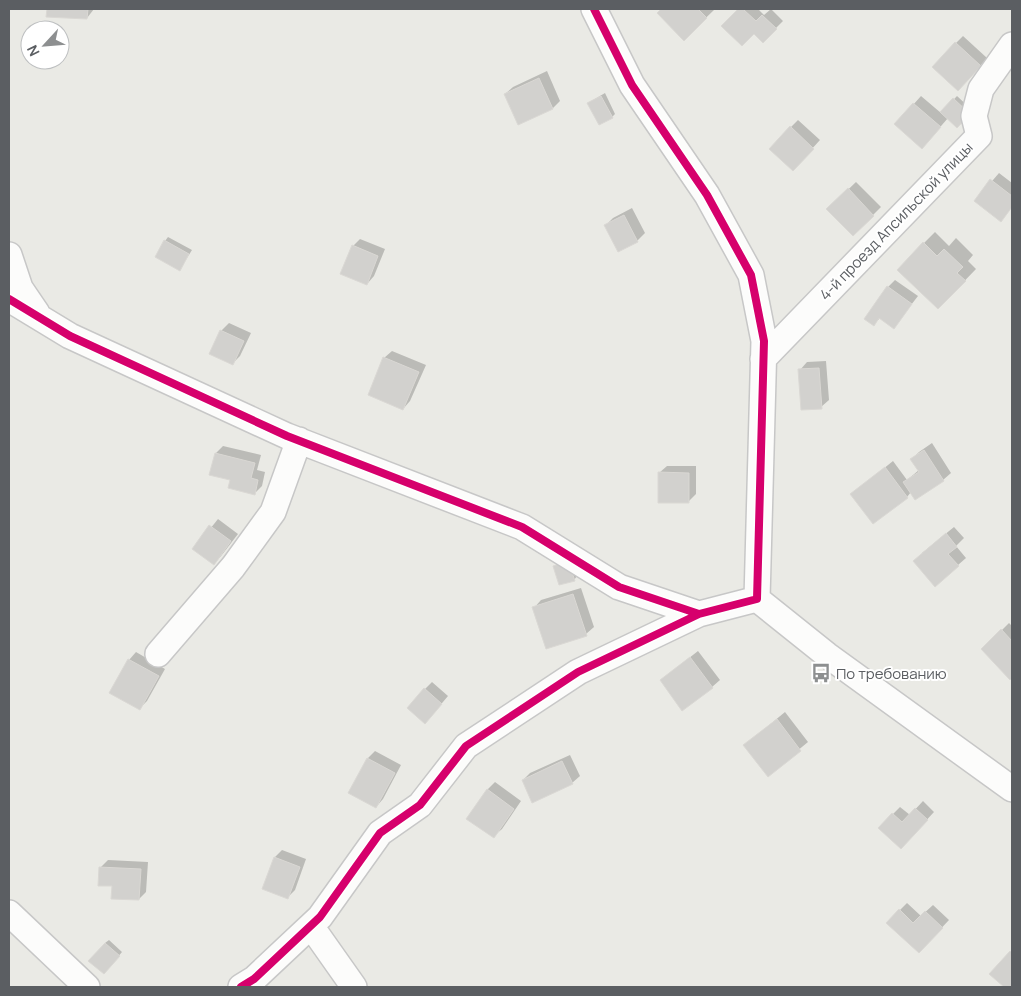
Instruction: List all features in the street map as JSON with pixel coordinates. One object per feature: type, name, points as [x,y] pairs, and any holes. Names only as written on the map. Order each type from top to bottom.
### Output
[{"type":"street","points":[[594,9],[632,85],[706,196],[751,275],[764,341],[757,599]]},
{"type":"street","name":"4-й проезд Апсильской улицы","points":[[763,359],[979,136],[974,116],[981,89],[1012,45]]},
{"type":"street","points":[[9,255],[20,288],[41,319]]},
{"type":"street","points":[[9,299],[79,340],[299,440],[522,527],[619,587],[699,614]]},
{"type":"street","points":[[158,654],[232,568],[273,512],[299,440]]},
{"type":"street","points":[[241,987],[254,979],[320,917],[380,834],[420,805],[466,746],[578,672],[699,614],[757,599]]},
{"type":"street","points":[[757,599],[827,655],[1012,789]]},
{"type":"street","points":[[9,913],[87,987]]},
{"type":"street","points":[[311,926],[354,987]]},
{"type":"building","points":[[47,9],[88,9],[87,19],[46,17]]},
{"type":"building","points":[[661,9],[698,9],[707,18],[684,41],[657,13]]},
{"type":"building","points":[[738,9],[743,9],[756,21],[762,15],[777,29],[763,43],[754,34],[742,46],[721,26]]},
{"type":"building","points":[[955,42],[981,66],[958,91],[932,67]]},
{"type":"building","points":[[539,78],[553,109],[518,125],[504,94]]},
{"type":"building","points":[[601,96],[613,118],[599,125],[587,103]]},
{"type":"building","points":[[953,98],[970,114],[957,128],[940,112]]},
{"type":"building","points":[[913,103],[941,127],[922,149],[894,124]]},
{"type":"building","points":[[790,126],[814,149],[793,171],[769,149]]},
{"type":"building","points":[[990,179],[1012,196],[1012,207],[1001,222],[974,201]]},
{"type":"building","points":[[848,188],[874,216],[853,236],[826,209]]},
{"type":"building","points":[[624,215],[638,242],[618,252],[604,225]]},
{"type":"building","points":[[164,240],[189,254],[180,271],[155,257]]},
{"type":"building","points":[[923,242],[937,256],[944,249],[963,267],[957,273],[966,281],[938,309],[897,270]]},
{"type":"building","points":[[352,245],[378,256],[367,285],[340,274]]},
{"type":"building","points":[[887,286],[912,304],[894,329],[879,318],[874,326],[864,319]]},
{"type":"building","points":[[220,330],[244,341],[233,365],[209,354]]},
{"type":"building","points":[[383,357],[419,372],[403,410],[368,395]]},
{"type":"building","points":[[819,368],[822,409],[801,410],[798,369]]},
{"type":"building","points":[[924,450],[944,481],[915,500],[903,482],[919,472],[910,459]]},
{"type":"building","points":[[215,453],[255,463],[251,478],[258,480],[255,495],[228,488],[230,480],[209,475]]},
{"type":"building","points":[[885,467],[908,498],[873,524],[850,494]]},
{"type":"building","points":[[658,472],[689,473],[689,503],[658,503]]},
{"type":"building","points":[[209,525],[231,541],[214,565],[192,549]]},
{"type":"building","points":[[946,533],[957,547],[948,554],[959,566],[935,587],[913,561]]},
{"type":"building","points":[[568,561],[575,581],[559,585],[553,566]]},
{"type":"building","points":[[573,594],[587,636],[546,649],[532,607]]},
{"type":"building","points":[[1001,629],[1012,641],[1012,678],[1010,680],[981,649]]},
{"type":"building","points":[[690,657],[713,688],[682,711],[660,680]]},
{"type":"building","points":[[128,659],[159,676],[140,710],[109,693]]},
{"type":"building","points":[[424,688],[442,704],[425,724],[407,708]]},
{"type":"building","points":[[777,719],[801,751],[768,777],[743,745]]},
{"type":"building","points":[[367,758],[395,773],[376,808],[348,793]]},
{"type":"building","points":[[562,761],[573,784],[532,803],[522,780]]},
{"type":"building","points":[[487,789],[514,809],[494,838],[466,819]]},
{"type":"building","points":[[915,808],[928,820],[901,849],[878,828],[892,813],[902,822]]},
{"type":"building","points":[[274,857],[300,867],[288,899],[262,889]]},
{"type":"building","points":[[99,867],[141,869],[139,900],[111,899],[112,886],[98,886]]},
{"type":"building","points":[[899,909],[913,923],[925,911],[943,928],[919,953],[886,923]]},
{"type":"building","points":[[105,943],[120,956],[104,974],[88,961]]},
{"type":"building","points":[[1010,951],[1012,953],[1012,987],[1004,987],[989,974]]},
{"type":"cycle path","points":[[241,987],[254,979],[320,917],[380,833],[420,805],[466,746],[578,672],[699,614],[757,599],[764,341],[751,275],[707,195],[632,85],[594,9]]},
{"type":"cycle path","points":[[9,299],[70,336],[287,436],[522,527],[619,587],[699,614]]},
{"type":"place","name":"По требованию","points":[[821,673]]}]
